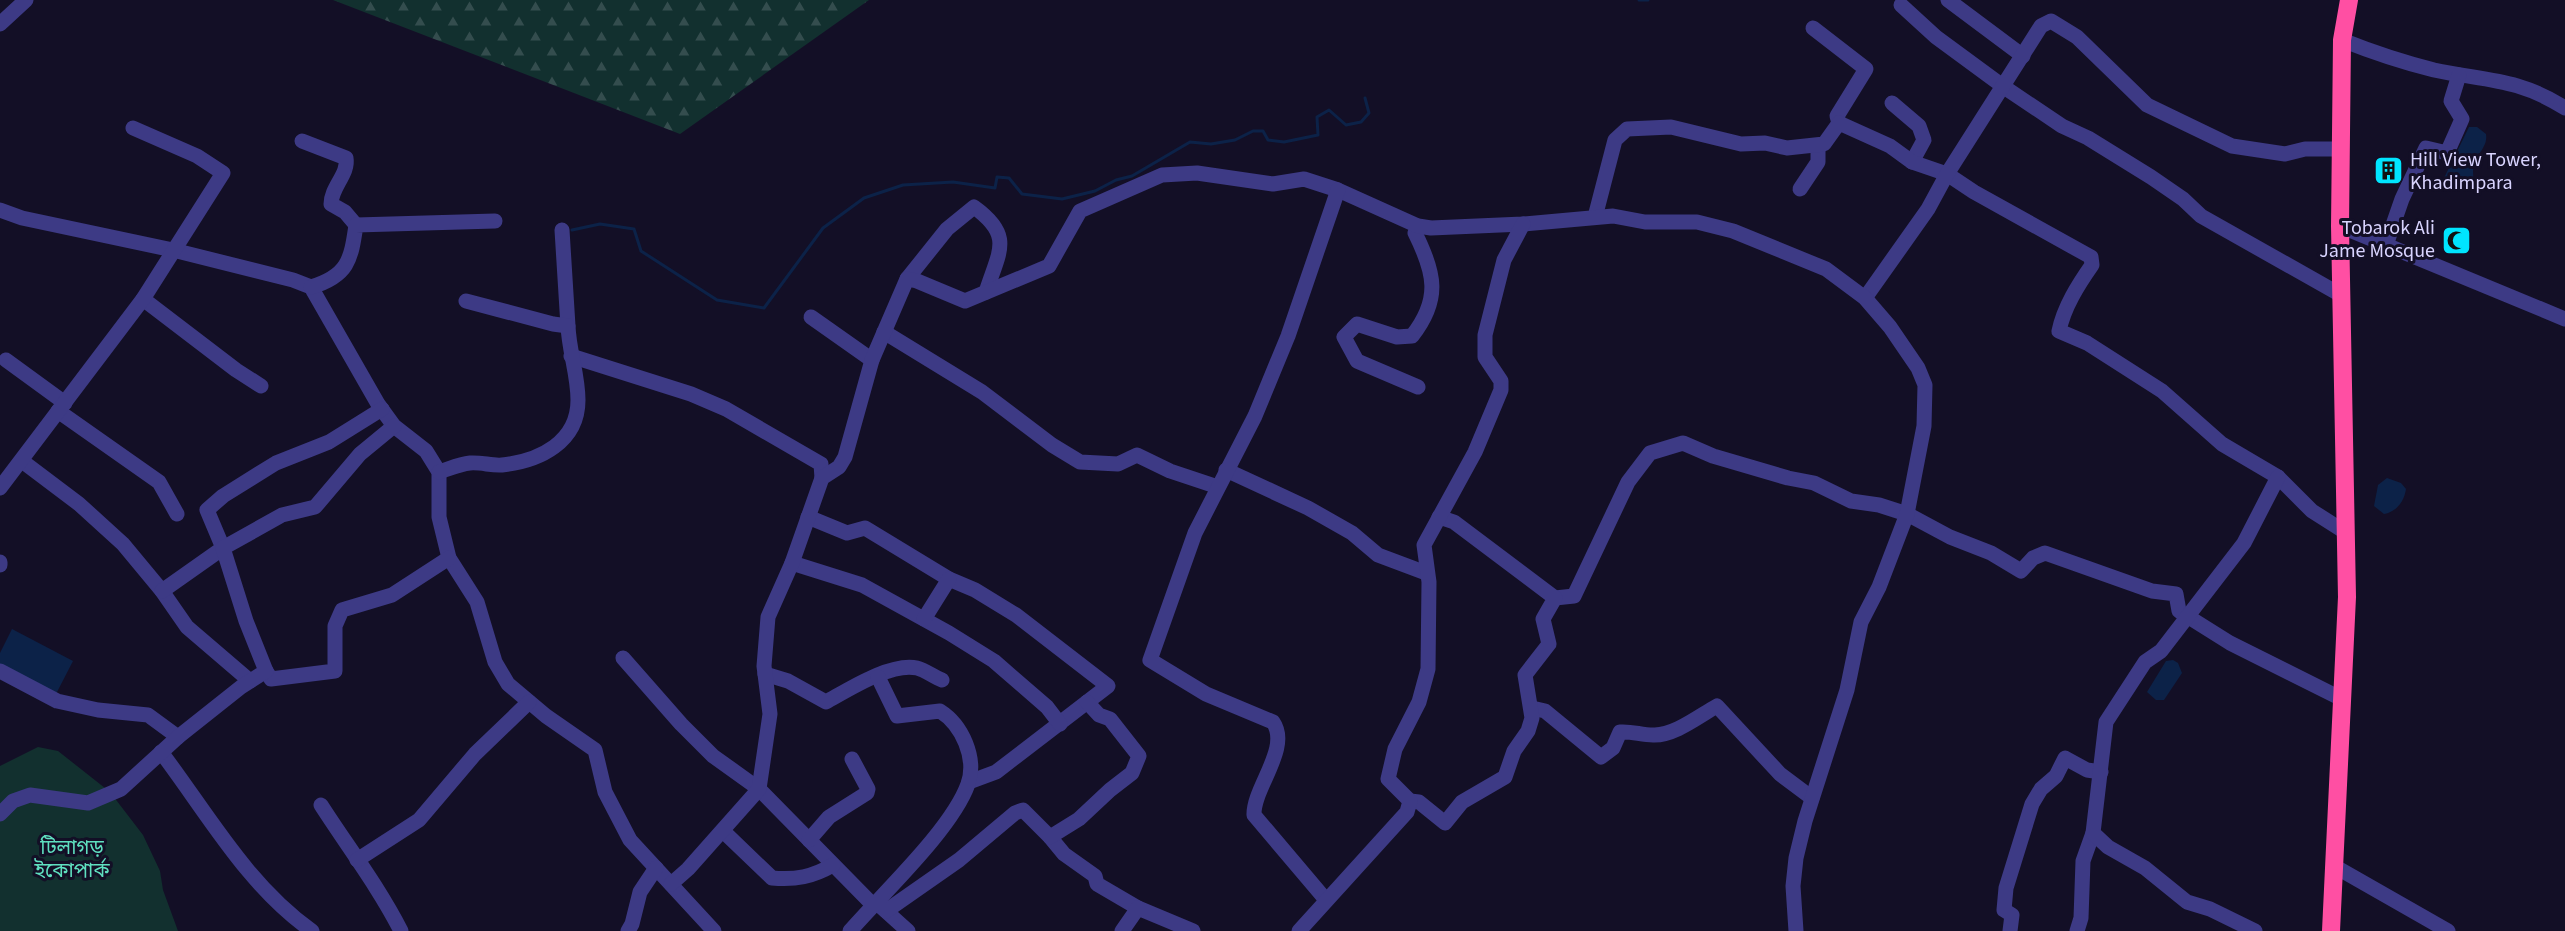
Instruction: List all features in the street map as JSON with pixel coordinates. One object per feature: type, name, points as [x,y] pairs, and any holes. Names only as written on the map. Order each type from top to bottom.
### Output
[{"type":"highway","points":[[2331,931],[2347,597],[2340,226],[2342,40],[2349,0]]},
{"type":"street","points":[[0,24],[26,0]]},
{"type":"street","points":[[1948,0],[2023,56]]},
{"type":"street","points":[[1901,5],[1936,37],[2062,126],[2088,138],[2151,177],[2183,199],[2201,216],[2341,295]]},
{"type":"street","points":[[1865,298],[1928,209],[1947,174],[2041,26],[2051,21],[2077,37],[2147,105],[2232,146],[2285,154],[2305,149],[2341,149]]},
{"type":"street","points":[[1595,217],[1615,140],[1627,129],[1671,127],[1741,144],[1765,143],[1787,148],[1818,147],[1824,144],[1839,123],[1838,116],[1866,69],[1813,28]]},
{"type":"street","points":[[2342,40],[2405,63],[2459,75],[2505,80],[2542,93],[2565,108]]},
{"type":"street","points":[[2386,245],[2402,199],[2426,148],[2448,153],[2462,119],[2451,101],[2459,75]]},
{"type":"street","points":[[1892,103],[1919,126],[1924,140],[1912,162]]},
{"type":"street","points":[[1839,123],[1890,146],[1912,162],[1947,174],[1974,192],[2091,257],[2092,265],[2079,284],[2059,331],[2087,343],[2162,391],[2222,444],[2278,477],[2312,511],[2345,532]]},
{"type":"street","points":[[0,488],[144,299],[223,173],[197,156],[133,128]]},
{"type":"street","points":[[0,210],[22,218],[173,250],[293,280],[311,287],[332,281],[343,270],[352,254],[356,225],[345,212],[331,204],[331,198],[345,170],[346,158],[302,141]]},
{"type":"street","points":[[1800,189],[1818,162],[1818,147]]},
{"type":"street","points":[[907,279],[965,301],[1049,266],[1080,211],[1161,175],[1197,173],[1273,184],[1304,179],[1338,190],[1418,226],[1447,229],[1595,217],[1626,217],[1646,222],[1697,222],[1733,231],[1826,269],[1865,298],[1890,327],[1918,368],[1925,385],[1924,426],[1907,514],[1879,586],[1861,622],[1846,690],[1796,858],[1793,886],[1796,931]]},
{"type":"street","points":[[1326,900],[1254,815],[1260,792],[1273,764],[1276,727],[1266,719],[1206,694],[1150,660],[1195,533],[1255,416],[1288,336],[1338,190]]},
{"type":"street","points":[[822,478],[839,467],[845,457],[872,360],[907,279],[947,229],[974,207],[993,221],[1001,238],[986,292]]},
{"type":"street","points":[[356,225],[495,220]]},
{"type":"street","points":[[1523,224],[1504,260],[1485,335],[1485,357],[1501,381],[1501,390],[1475,452],[1424,545],[1429,582],[1428,669],[1419,702],[1395,749],[1388,778],[1410,801],[1419,802],[1445,823],[1462,802],[1505,777],[1514,751],[1528,731],[1532,708],[1525,675],[1549,644],[1543,619],[1555,598]]},
{"type":"street","points":[[1418,226],[1415,233],[1432,274],[1429,312],[1423,323],[1412,336],[1397,337],[1357,324],[1344,337],[1357,361],[1418,387]]},
{"type":"street","points":[[2340,226],[2565,319]]},
{"type":"street","points":[[439,472],[466,463],[500,466],[526,461],[556,447],[571,430],[578,412],[578,397],[568,326],[562,230]]},
{"type":"street","points":[[311,287],[382,409],[394,426],[426,451],[439,472],[440,517],[449,558],[477,602],[495,662],[508,684],[595,750],[605,792],[630,840],[714,931]]},
{"type":"street","points":[[144,299],[236,370],[261,386]]},
{"type":"street","points":[[466,301],[568,326]]},
{"type":"street","points":[[811,317],[872,360]]},
{"type":"street","points":[[884,332],[982,392],[1052,445],[1080,462],[1118,464],[1137,455],[1170,471],[1218,487]]},
{"type":"street","points":[[571,356],[691,394],[726,409],[821,464],[822,478],[792,563],[768,617],[765,674],[770,714],[759,789],[688,870],[671,884]]},
{"type":"street","points":[[6,360],[62,407],[159,482],[177,513]]},
{"type":"street","points":[[382,409],[329,442],[276,462],[223,496],[207,510],[223,548],[246,621],[271,679],[335,671],[335,626],[342,610],[392,595],[449,558]]},
{"type":"street","points":[[162,591],[223,548],[282,515],[315,507],[360,454],[394,426]]},
{"type":"street","points":[[1439,517],[1462,527],[1555,598],[1574,596],[1628,482],[1650,453],[1683,443],[1713,456],[1788,478],[1814,483],[1851,501],[1879,505],[1907,514],[1950,537],[1991,553],[2021,571],[2033,558],[2045,553],[2152,591],[2176,594],[2179,611],[2188,617],[2230,643],[2342,699]]},
{"type":"street","points":[[22,461],[107,528],[162,591],[187,627],[250,681]]},
{"type":"street","points":[[1226,470],[1308,508],[1352,532],[1378,555],[1426,573]]},
{"type":"street","points":[[2077,931],[2081,918],[2083,861],[2093,833],[2106,722],[2145,662],[2161,651],[2244,543],[2278,477]]},
{"type":"street","points":[[808,517],[847,533],[865,528],[1016,615],[1108,686],[996,772],[969,782]]},
{"type":"street","points":[[792,563],[862,585],[994,661],[1047,707],[1060,724]]},
{"type":"street","points":[[924,619],[950,579]]},
{"type":"street","points":[[623,658],[652,693],[713,756],[759,789],[833,865],[908,931]]},
{"type":"street","points":[[765,674],[788,681],[826,702],[867,679],[896,668],[916,668],[942,680]]},
{"type":"street","points":[[0,671],[57,701],[98,710],[148,715],[178,737]]},
{"type":"street","points":[[0,814],[13,801],[30,795],[88,803],[121,789],[178,737],[266,671]]},
{"type":"street","points":[[850,931],[878,906],[955,810],[969,782],[969,754],[953,719],[940,711],[897,716],[878,676]]},
{"type":"street","points":[[357,860],[419,820],[475,754],[529,702]]},
{"type":"street","points":[[1050,837],[1079,819],[1132,773],[1137,764],[1139,756],[1125,736],[1110,719],[1099,715],[1087,702]]},
{"type":"street","points":[[1532,708],[1545,711],[1601,757],[1613,748],[1620,732],[1636,731],[1653,735],[1682,726],[1717,706],[1780,774],[1812,798]]},
{"type":"street","points":[[161,752],[213,821],[240,862],[259,884],[312,931]]},
{"type":"street","points":[[2010,931],[2012,915],[2004,910],[2006,888],[2032,804],[2041,789],[2056,776],[2065,758],[2087,770],[2101,772]]},
{"type":"street","points":[[809,840],[829,816],[867,793],[868,789],[852,759]]},
{"type":"street","points":[[1299,931],[1407,812],[1410,801]]},
{"type":"street","points":[[321,805],[382,895],[401,931]]},
{"type":"street","points":[[878,906],[959,860],[1015,813],[1023,810],[1064,854],[1095,876],[1097,884],[1138,908],[1192,931]]},
{"type":"street","points":[[723,831],[772,878],[800,879],[819,873],[833,865]]},
{"type":"street","points":[[2093,833],[2108,847],[2145,868],[2187,902],[2210,909],[2255,931]]},
{"type":"street","points":[[2334,866],[2448,931]]},
{"type":"street","points":[[628,931],[640,892],[656,868]]},
{"type":"street","points":[[1122,931],[1138,908]]},
{"type":"green space","points":[[333,0],[869,0],[680,134]]},
{"type":"green space","name":"টিলাগড় ইকোপার্ক","points":[[38,747],[58,751],[110,792],[143,835],[160,871],[163,890],[178,931],[0,931],[0,766]]},
{"type":"water","points":[[2469,127],[2477,127],[2486,134],[2484,146],[2475,161],[2471,184],[2468,187],[2462,184],[2448,190],[2444,187],[2444,178]]},
{"type":"water","points":[[2387,478],[2401,483],[2406,489],[2399,506],[2384,514],[2374,506],[2378,485]]},
{"type":"water","points":[[12,629],[73,661],[56,694],[0,665],[0,653]]},
{"type":"water","points":[[2173,660],[2178,663],[2182,673],[2164,700],[2156,700],[2147,692],[2166,661]]},
{"type":"waterway","points":[[1639,0],[1648,0]]},
{"type":"waterway","points":[[572,230],[600,224],[634,229],[641,251],[717,300],[764,308],[823,228],[864,198],[903,185],[953,182],[995,188],[997,177],[1009,178],[1022,194],[1062,199],[1095,191],[1116,180],[1132,176],[1190,142],[1211,144],[1235,140],[1253,131],[1263,131],[1268,140],[1284,142],[1318,135],[1317,117],[1329,110],[1346,125],[1361,122],[1369,113],[1365,98]]},
{"type":"place","name":"Hill View Tower, Khadimpara","points":[[2389,171]]},
{"type":"place","name":"Tobarok Ali Jame Mosque","points":[[2456,240]]}]
